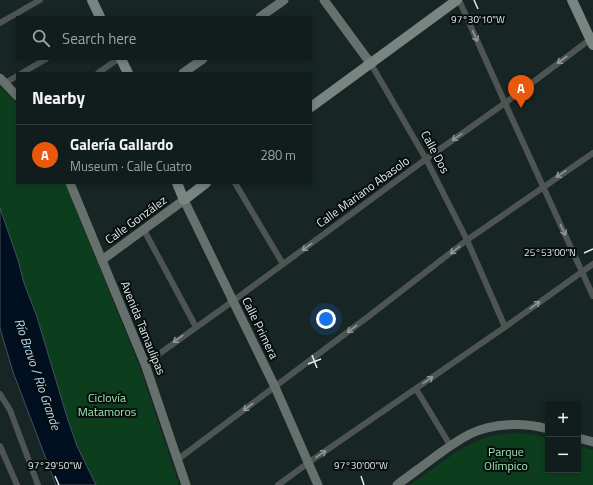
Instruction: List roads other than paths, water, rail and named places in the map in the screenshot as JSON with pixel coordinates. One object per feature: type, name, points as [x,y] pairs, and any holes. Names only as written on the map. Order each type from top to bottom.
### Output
[{"type":"main road","points":[[92,0],[100,16]]},
{"type":"main road","points":[[261,16],[284,0]]},
{"type":"main road","name":"Calle Dos","points":[[324,0],[371,64]]},
{"type":"main road","points":[[312,106],[458,0]]},
{"type":"main road","points":[[572,0],[592,40]]},
{"type":"main road","points":[[121,60],[127,72]]},
{"type":"main road","points":[[184,72],[202,60]]},
{"type":"main road","points":[[2,80],[16,95]]},
{"type":"main road","name":"Avenida Tamaulipas","points":[[70,184],[145,364],[186,485]]},
{"type":"main road","name":"Calle Primera","points":[[177,184],[232,301],[275,387],[318,485]]},
{"type":"main road","points":[[184,200],[205,184]]},
{"type":"main road","name":"Calle González","points":[[102,260],[184,200]]},
{"type":"main road","points":[[397,485],[450,445],[471,433],[505,425],[524,425],[545,428]]},
{"type":"main road","points":[[581,439],[593,442]]},
{"type":"street","points":[[0,23],[40,0]]},
{"type":"street","points":[[458,0],[593,296]]},
{"type":"street","name":"Calle Mariano Abasolo","points":[[145,364],[592,40]]},
{"type":"street","points":[[24,72],[44,60]]},
{"type":"street","points":[[100,72],[118,60]]},
{"type":"street","name":"Calle Dos","points":[[371,64],[426,159],[467,240],[505,327]]},
{"type":"street","points":[[2,80],[16,76]]},
{"type":"street","points":[[177,460],[370,316],[467,240],[593,153]]},
{"type":"street","points":[[236,184],[284,264]]},
{"type":"street","points":[[144,230],[196,327]]},
{"type":"street","points":[[278,485],[593,264]]},
{"type":"street","points":[[416,389],[450,445]]},
{"type":"street","points":[[0,394],[10,410],[38,485]]},
{"type":"street","points":[[0,446],[17,485]]},
{"type":"water","name":"Río Bravo / Rio Grande","points":[[0,208],[18,260],[24,283],[37,317],[77,446],[96,485],[56,485],[13,372],[0,328]]},
{"type":"place","name":"Galería Gallardo","points":[[521,108]]},
{"type":"park label","name":"Ciclovía Matamoros","points":[[107,405]]},
{"type":"park label","name":"Parque Olímpico","points":[[506,459]]}]
